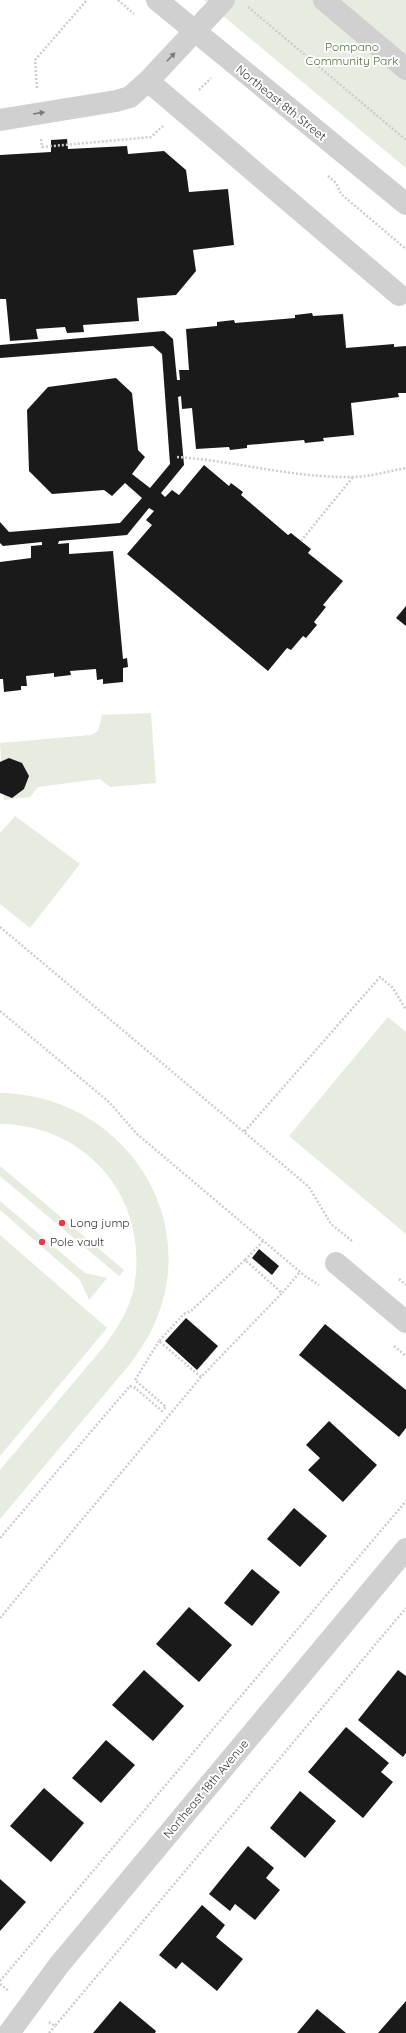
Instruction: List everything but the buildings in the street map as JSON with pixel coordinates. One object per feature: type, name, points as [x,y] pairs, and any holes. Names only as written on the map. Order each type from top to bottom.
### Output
[{"type":"street","name":"Northeast 8th Street","points":[[157,0],[406,204]]},
{"type":"street","points":[[0,120],[116,101],[130,97],[148,81],[224,0]]},
{"type":"street","points":[[324,0],[406,69]]},
{"type":"street","points":[[148,81],[399,295]]},
{"type":"street","points":[[336,1263],[406,1322]]},
{"type":"street","name":"Northeast 18th Avenue","points":[[9,2033],[59,1965],[406,1549]]},
{"type":"path","points":[[246,5],[406,140]]},
{"type":"path","points":[[210,78],[216,82]]},
{"type":"path","points":[[324,173],[336,183],[341,194],[406,249]]},
{"type":"path","points":[[177,457],[209,459],[280,472],[353,477],[406,468]]},
{"type":"path","points":[[301,541],[353,477]]},
{"type":"path","points":[[0,927],[309,1187],[331,1224],[355,1243]]},
{"type":"path","points":[[244,1132],[380,977],[393,988],[406,1010]]},
{"type":"path","points":[[0,1011],[109,1102],[138,1134],[300,1272],[323,1287]]},
{"type":"path","points":[[0,1538],[130,1386],[134,1387],[162,1411],[166,1407],[135,1380],[158,1341],[184,1314],[191,1311],[264,1241]]},
{"type":"path","points":[[245,1260],[282,1293]]},
{"type":"path","points":[[0,1618],[201,1377],[282,1293],[300,1272]]},
{"type":"path","points":[[395,1276],[406,1285]]},
{"type":"path","points":[[158,1341],[201,1377]]},
{"type":"path","points":[[388,1341],[406,1356]]},
{"type":"path","points":[[55,2026],[27,2008],[18,2000],[17,1997],[0,1983],[406,1501]]},
{"type":"path","points":[[50,2033],[406,1608]]},
{"type":"green space","name":"Pompano Community Park","points":[[204,0],[406,0],[406,168]]},
{"type":"green space","points":[[151,713],[156,783],[110,787],[100,779],[38,787],[30,797],[4,800],[0,743],[91,735],[98,731],[102,715]]},
{"type":"green space","points":[[15,816],[80,864],[30,928],[0,904],[0,833]]},
{"type":"green space","points":[[388,1017],[406,1032],[406,1234],[289,1136]]},
{"type":"green space","points":[[0,1093],[42,1098],[80,1113],[112,1136],[139,1165],[157,1200],[167,1238],[167,1278],[154,1326],[130,1364],[0,1519],[0,1470],[106,1344],[115,1331],[127,1310],[132,1295],[136,1255],[132,1225],[122,1197],[106,1173],[85,1153],[60,1138],[32,1128],[0,1124]]},
{"type":"green space","name":"Long jump","points":[[0,1166],[124,1270],[119,1276],[0,1176]]},
{"type":"green space","name":"Pole vault","points":[[0,1201],[85,1273],[107,1278],[89,1300],[80,1280],[0,1210]]},
{"type":"green space","points":[[0,1235],[107,1328],[0,1456]]},
{"type":"place","name":"Long jump","points":[[62,1223]]},
{"type":"place","name":"Pole vault","points":[[42,1242]]}]
